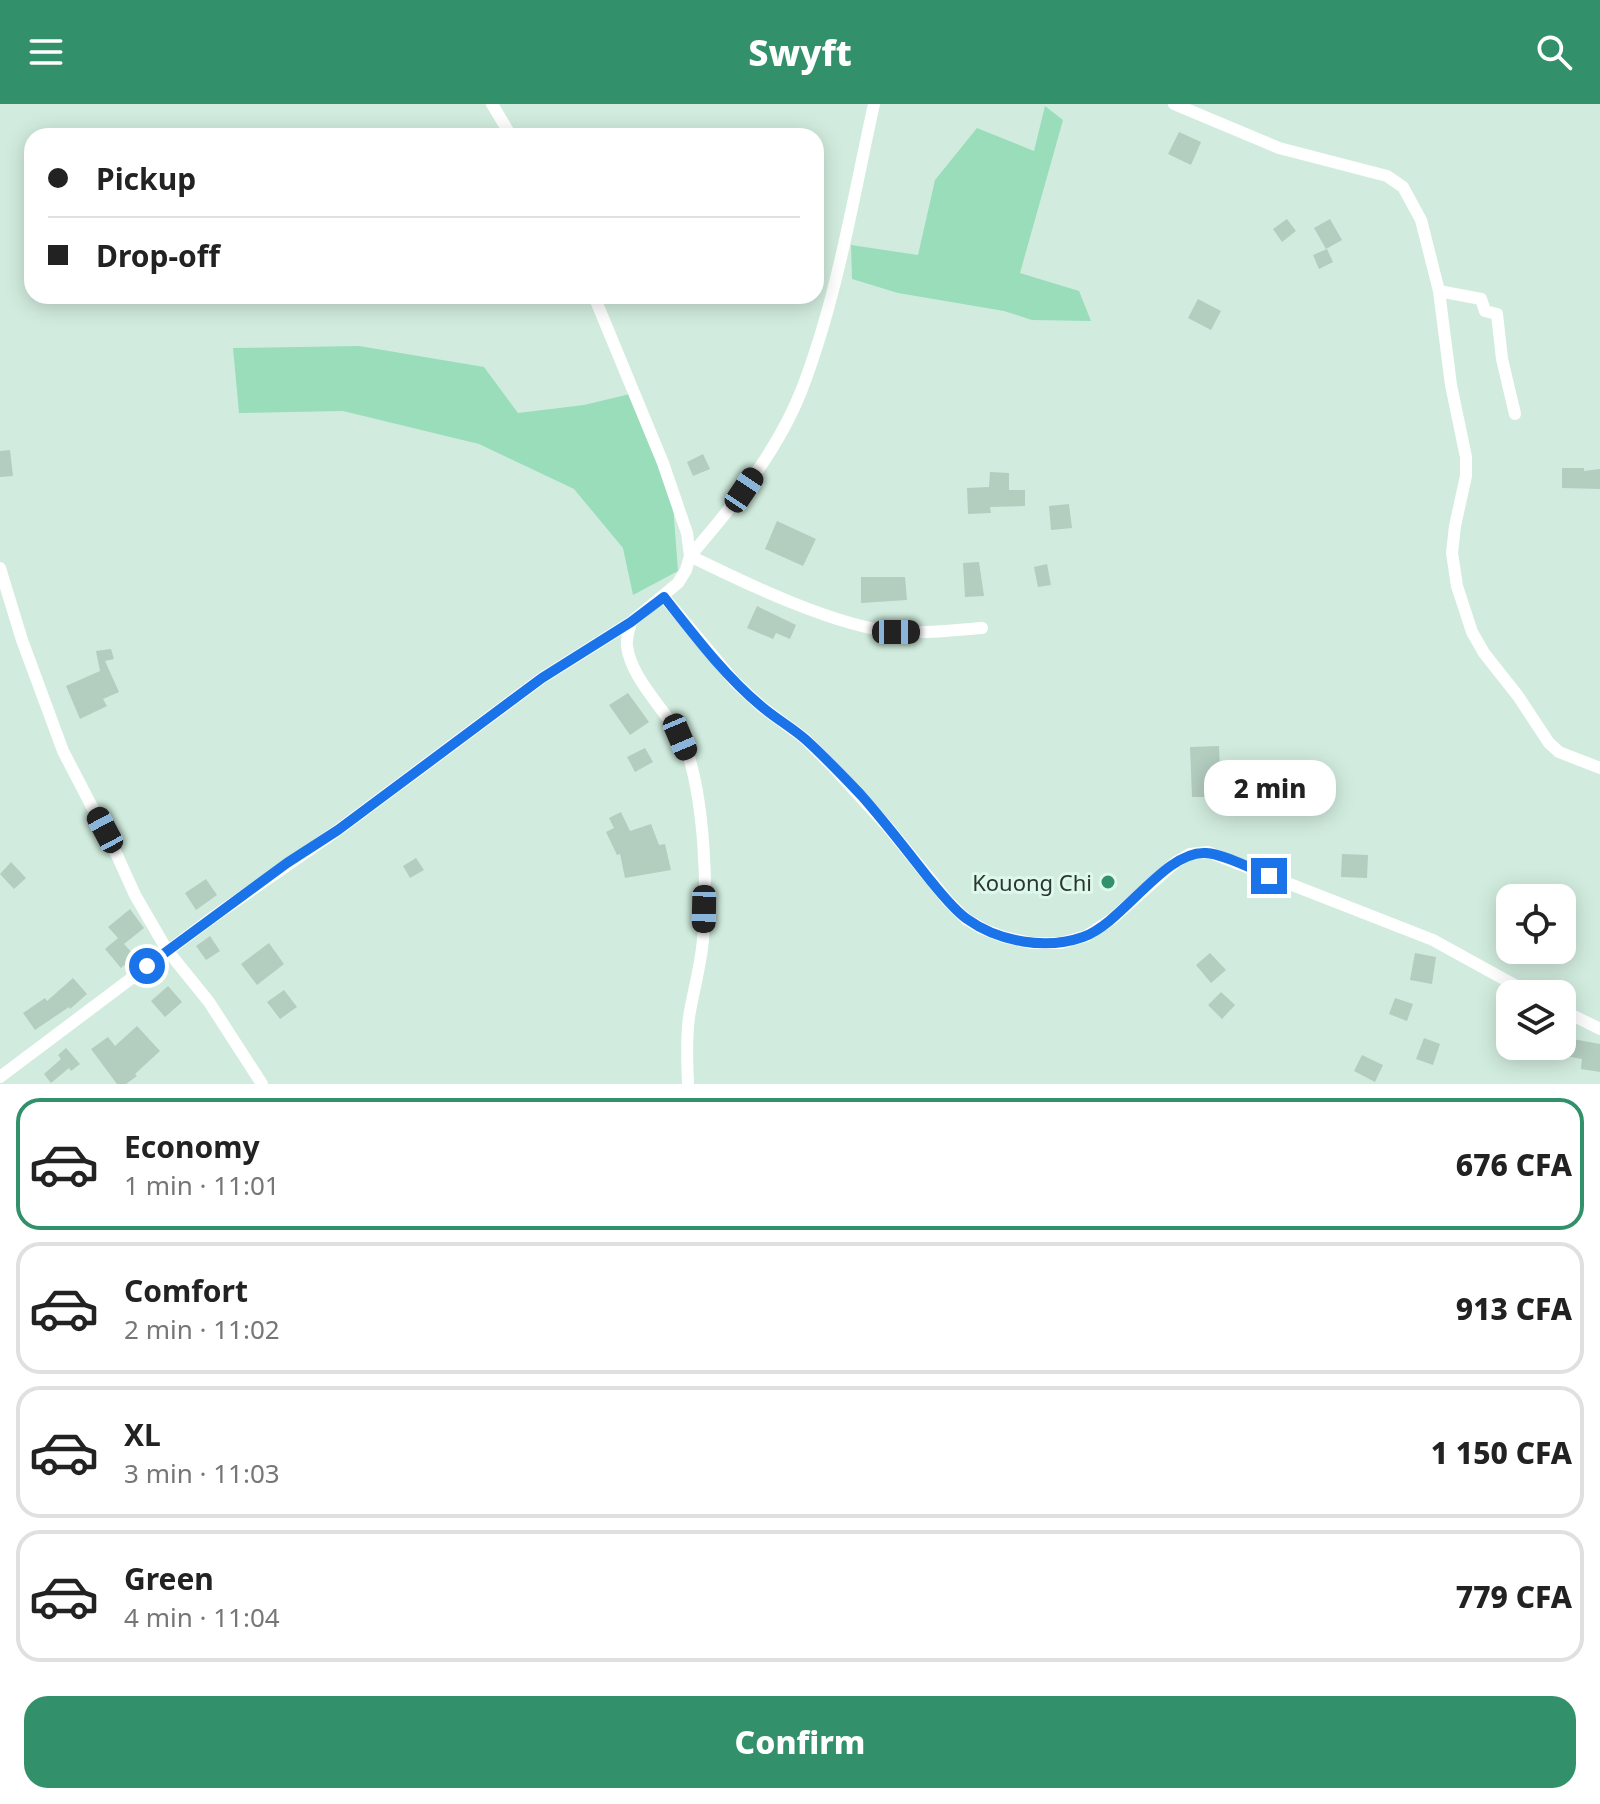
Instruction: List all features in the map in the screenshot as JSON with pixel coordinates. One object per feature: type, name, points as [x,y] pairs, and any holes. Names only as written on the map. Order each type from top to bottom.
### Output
[{"type":"street","points":[[492,104],[506,128]]},
{"type":"street","points":[[0,1077],[167,950],[338,830],[542,678],[631,622],[678,583],[690,556],[774,445],[802,391],[831,299],[874,104]]},
{"type":"street","points":[[1174,104],[1279,148],[1387,176],[1403,187],[1421,220],[1439,291],[1451,385],[1466,457],[1466,476],[1452,553],[1457,586],[1472,632],[1549,743],[1573,758],[1600,768]]},
{"type":"street","points":[[1439,291],[1481,299],[1485,311],[1497,314],[1502,359],[1515,414]]},
{"type":"street","points":[[597,304],[663,463],[687,533],[690,556]]},
{"type":"street","points":[[690,556],[859,626],[896,632],[982,628]]},
{"type":"street","points":[[0,568],[22,640],[63,751],[135,895],[167,950],[209,1002],[262,1084]]},
{"type":"street","points":[[664,597],[735,682],[804,738],[878,815],[948,901],[966,919],[983,929],[1031,943],[1061,943],[1086,936],[1112,919],[1176,862],[1190,854],[1208,852],[1433,940],[1506,980]]},
{"type":"street","points":[[631,622],[626,644],[630,657],[685,747],[699,815],[704,880],[703,937],[688,1020],[688,1084]]},
{"type":"street","points":[[1576,1017],[1600,1029]]},
{"type":"green space","points":[[1045,106],[1063,120],[1020,273],[1079,291],[1091,321],[1032,320],[1004,311],[898,293],[852,279],[851,245],[918,255],[935,180],[977,128],[1034,151]]},
{"type":"green space","points":[[359,346],[484,367],[518,413],[584,405],[634,393],[672,492],[678,571],[633,595],[623,548],[574,489],[479,444],[343,411],[239,413],[233,348]]},
{"type":"building","points":[[1179,132],[1201,142],[1191,165],[1168,154]]},
{"type":"building","points":[[1287,219],[1296,231],[1282,242],[1273,229]]},
{"type":"building","points":[[1330,219],[1342,240],[1326,249],[1314,228]]},
{"type":"building","points":[[1327,249],[1333,262],[1319,269],[1313,255]]},
{"type":"building","points":[[1198,299],[1221,311],[1211,330],[1188,318]]},
{"type":"building","points":[[10,450],[13,476],[0,477],[0,451]]},
{"type":"building","points":[[703,454],[710,469],[693,476],[687,462]]},
{"type":"building","points":[[1562,468],[1584,468],[1584,471],[1600,469],[1600,489],[1562,488]]},
{"type":"building","points":[[990,472],[1009,473],[1009,490],[1025,490],[1025,506],[990,507],[991,513],[968,514],[967,488],[989,487]]},
{"type":"building","points":[[1069,504],[1072,528],[1051,530],[1049,506]]},
{"type":"building","points":[[777,521],[816,539],[803,566],[765,549]]},
{"type":"building","points":[[979,562],[984,596],[965,597],[963,563]]},
{"type":"building","points":[[1047,564],[1051,585],[1038,587],[1034,567]]},
{"type":"building","points":[[861,577],[905,577],[907,600],[861,603]]},
{"type":"building","points":[[757,606],[796,625],[790,639],[776,633],[773,639],[747,628]]},
{"type":"building","points":[[111,649],[114,659],[105,661],[119,692],[103,699],[107,706],[80,719],[66,686],[100,671],[96,651]]},
{"type":"building","points":[[628,693],[649,722],[630,735],[609,705]]},
{"type":"building","points":[[1219,746],[1221,797],[1192,797],[1190,747]]},
{"type":"building","points":[[645,748],[653,762],[635,772],[627,757]]},
{"type":"building","points":[[621,812],[630,831],[651,824],[659,845],[665,844],[671,870],[625,878],[620,854],[617,855],[606,832],[614,828],[609,818]]},
{"type":"building","points":[[1342,854],[1368,855],[1367,878],[1341,877]]},
{"type":"building","points":[[416,858],[424,870],[410,878],[403,866]]},
{"type":"building","points":[[11,862],[26,878],[14,889],[0,874]]},
{"type":"building","points":[[206,879],[217,895],[196,910],[185,893]]},
{"type":"building","points":[[130,909],[144,928],[124,944],[135,956],[121,968],[105,949],[118,938],[108,927]]},
{"type":"building","points":[[210,936],[220,951],[206,960],[196,946]]},
{"type":"building","points":[[269,943],[284,964],[257,985],[241,964]]},
{"type":"building","points":[[1210,953],[1226,970],[1211,983],[1196,965]]},
{"type":"building","points":[[1415,953],[1436,957],[1432,984],[1410,980]]},
{"type":"building","points":[[73,978],[87,994],[70,1009],[35,1030],[23,1013],[45,998],[47,1001]]},
{"type":"building","points":[[168,986],[182,1002],[165,1017],[151,1001]]},
{"type":"building","points":[[284,990],[297,1007],[280,1019],[267,1002]]},
{"type":"building","points":[[1221,992],[1235,1005],[1222,1019],[1208,1005]]},
{"type":"building","points":[[1395,998],[1413,1004],[1407,1021],[1389,1014]]},
{"type":"building","points":[[137,1026],[160,1051],[135,1074],[137,1076],[126,1084],[117,1084],[91,1049],[108,1037],[115,1046]]},
{"type":"building","points":[[1424,1038],[1440,1044],[1433,1065],[1416,1059]]},
{"type":"building","points":[[1576,1040],[1600,1044],[1600,1072],[1581,1069],[1582,1059],[1576,1058]]},
{"type":"building","points":[[66,1048],[80,1064],[71,1071],[69,1068],[51,1083],[44,1074],[61,1059],[58,1055]]},
{"type":"building","points":[[1362,1055],[1383,1065],[1375,1082],[1354,1071]]},
{"type":"place","name":"Kouong Chi","points":[[1108,882]]},
{"type":"route","points":[[147,966],[287,863],[338,830],[542,678],[631,622],[664,597],[735,682],[804,738],[860,794],[948,901],[966,919],[983,929],[1031,943],[1061,943],[1086,936],[1112,919],[1134,897],[1190,854],[1208,852],[1269,876]]}]
